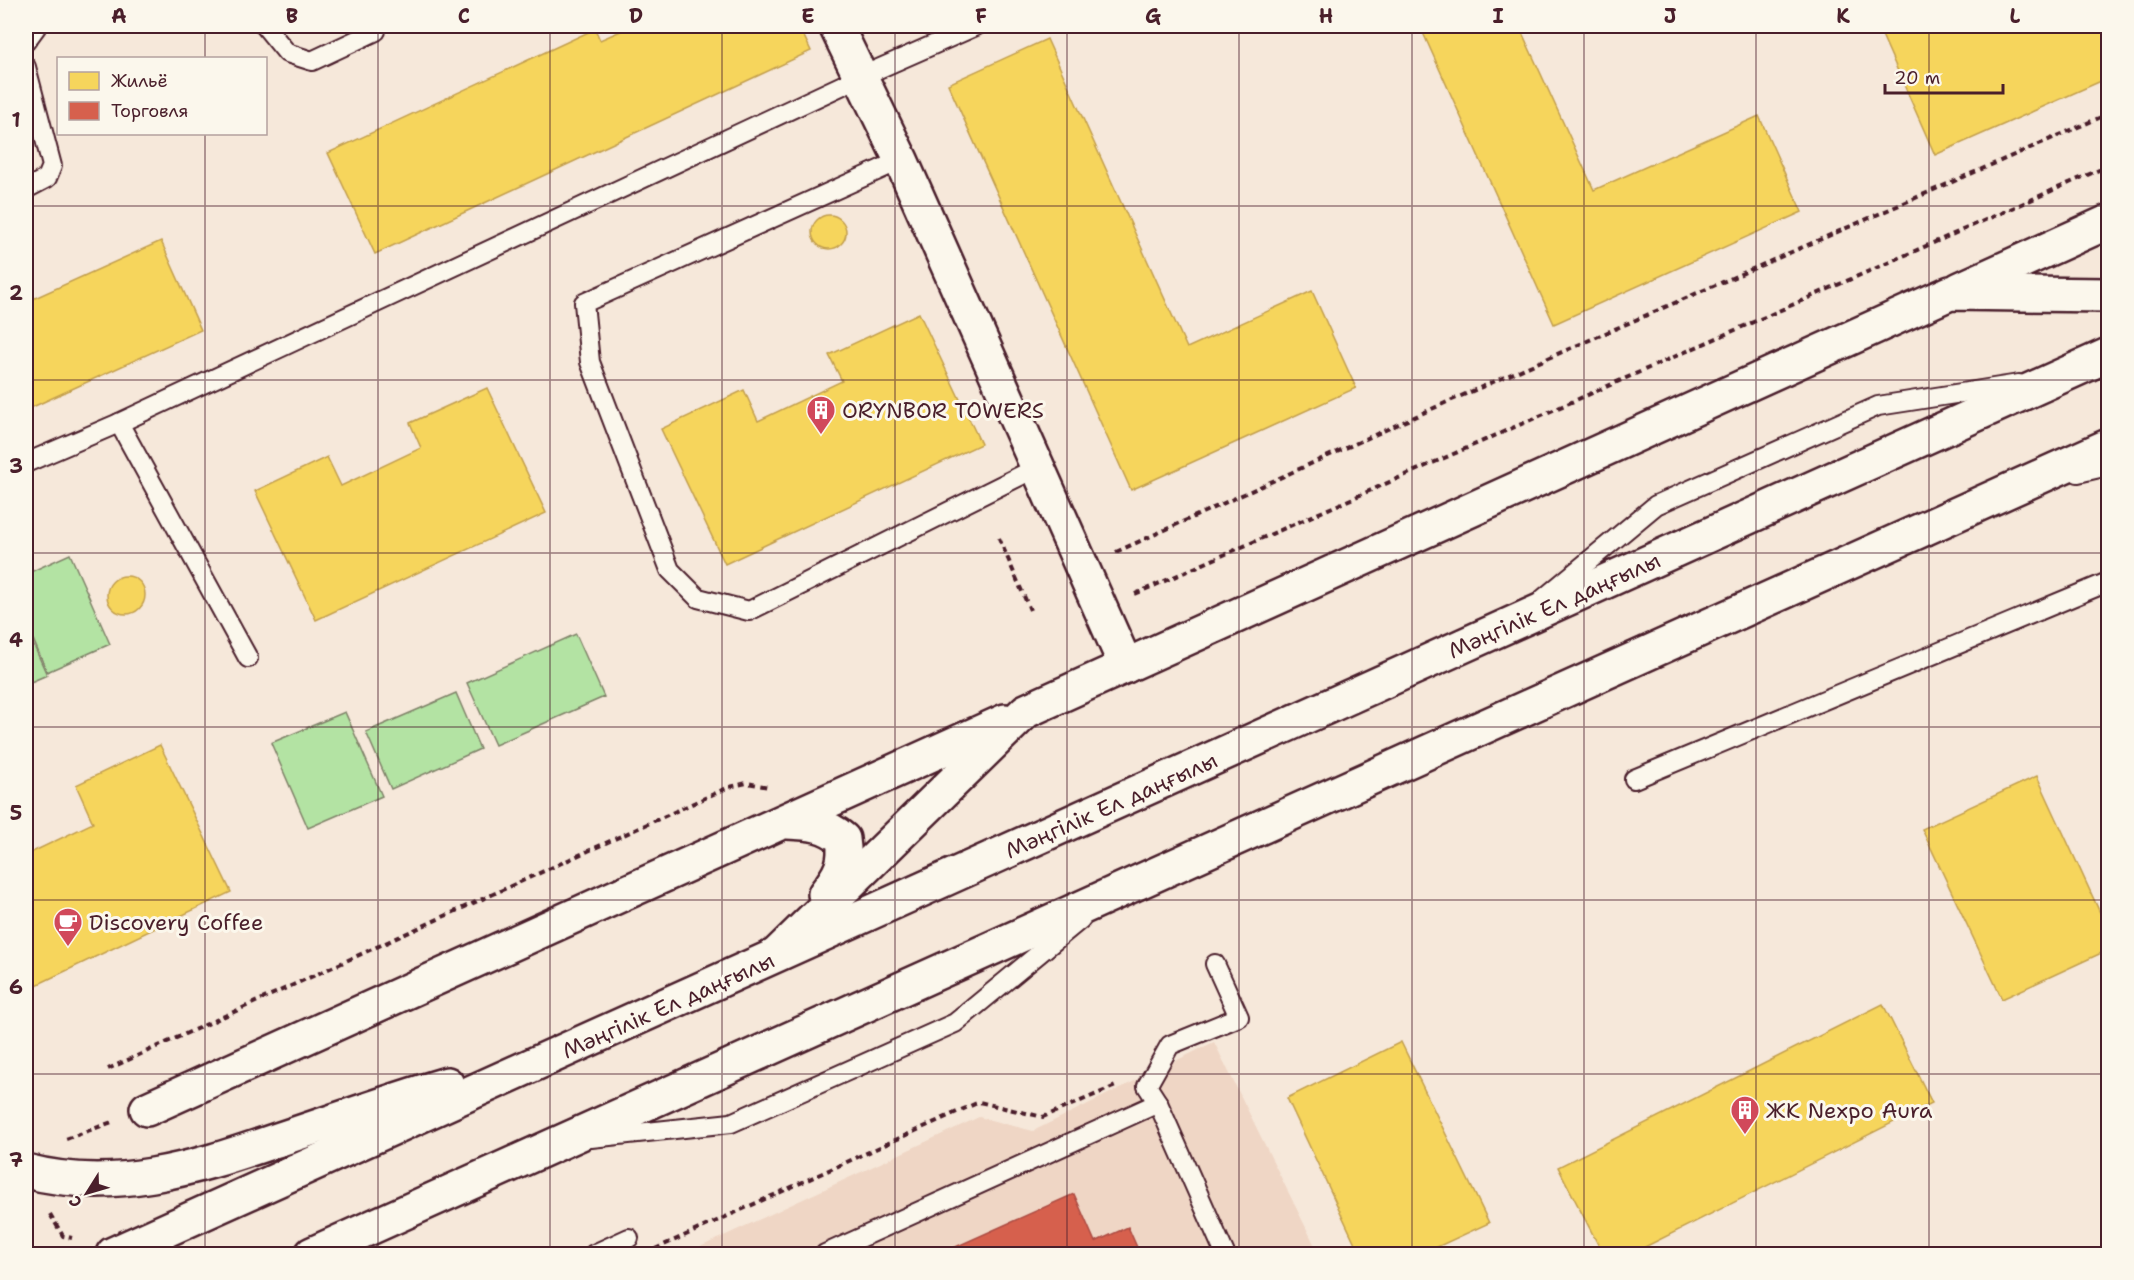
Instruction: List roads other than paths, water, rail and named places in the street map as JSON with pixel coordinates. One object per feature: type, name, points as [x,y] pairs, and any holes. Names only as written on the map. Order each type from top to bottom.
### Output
[{"type":"main road","points":[[836,26],[901,160],[1126,666]]},
{"type":"main road","points":[[147,1109],[2109,222]]},
{"type":"main road","points":[[1950,293],[2109,295]]},
{"type":"main road","name":"Мәңгілік Ел даңғылы","points":[[113,1254],[2109,355]]},
{"type":"main road","points":[[312,1254],[344,1245],[563,1142],[2109,446]]},
{"type":"main road","points":[[775,956],[1026,711]]},
{"type":"main road","points":[[775,956],[835,880],[846,857],[843,839],[830,827],[812,823],[782,822]]},
{"type":"main road","points":[[26,1171],[56,1178],[126,1179],[192,1169],[440,1086],[576,1046]]},
{"type":"lane","points":[[26,40],[37,26]]},
{"type":"lane","points":[[265,26],[287,53],[312,61],[380,27]]},
{"type":"lane","points":[[26,463],[119,423],[860,77],[976,26]]},
{"type":"lane","points":[[26,67],[52,166],[47,178],[26,189]]},
{"type":"lane","points":[[901,160],[584,303],[590,363],[670,570],[698,598],[749,611],[1038,467]]},
{"type":"lane","points":[[1514,623],[1656,505],[1666,500],[1878,406],[2060,377]]},
{"type":"lane","points":[[119,423],[248,658]]},
{"type":"lane","points":[[2024,485],[2109,466]]},
{"type":"lane","points":[[1634,778],[2109,582]]},
{"type":"lane","points":[[563,1142],[731,1123],[944,1028],[955,1023],[1109,896]]},
{"type":"lane","points":[[1215,964],[1239,1017],[1170,1045],[1147,1086],[1158,1103],[1226,1254]]},
{"type":"lane","points":[[825,1254],[1158,1103]]},
{"type":"lane","points":[[594,1254],[629,1238]]},
{"type":"place","name":"ORYNBOR TOWERS","points":[[821,436]]},
{"type":"place","name":"Discovery Coffee","points":[[68,948]]},
{"type":"place","name":"ЖК Nexpo Aura","points":[[1745,1136]]}]
